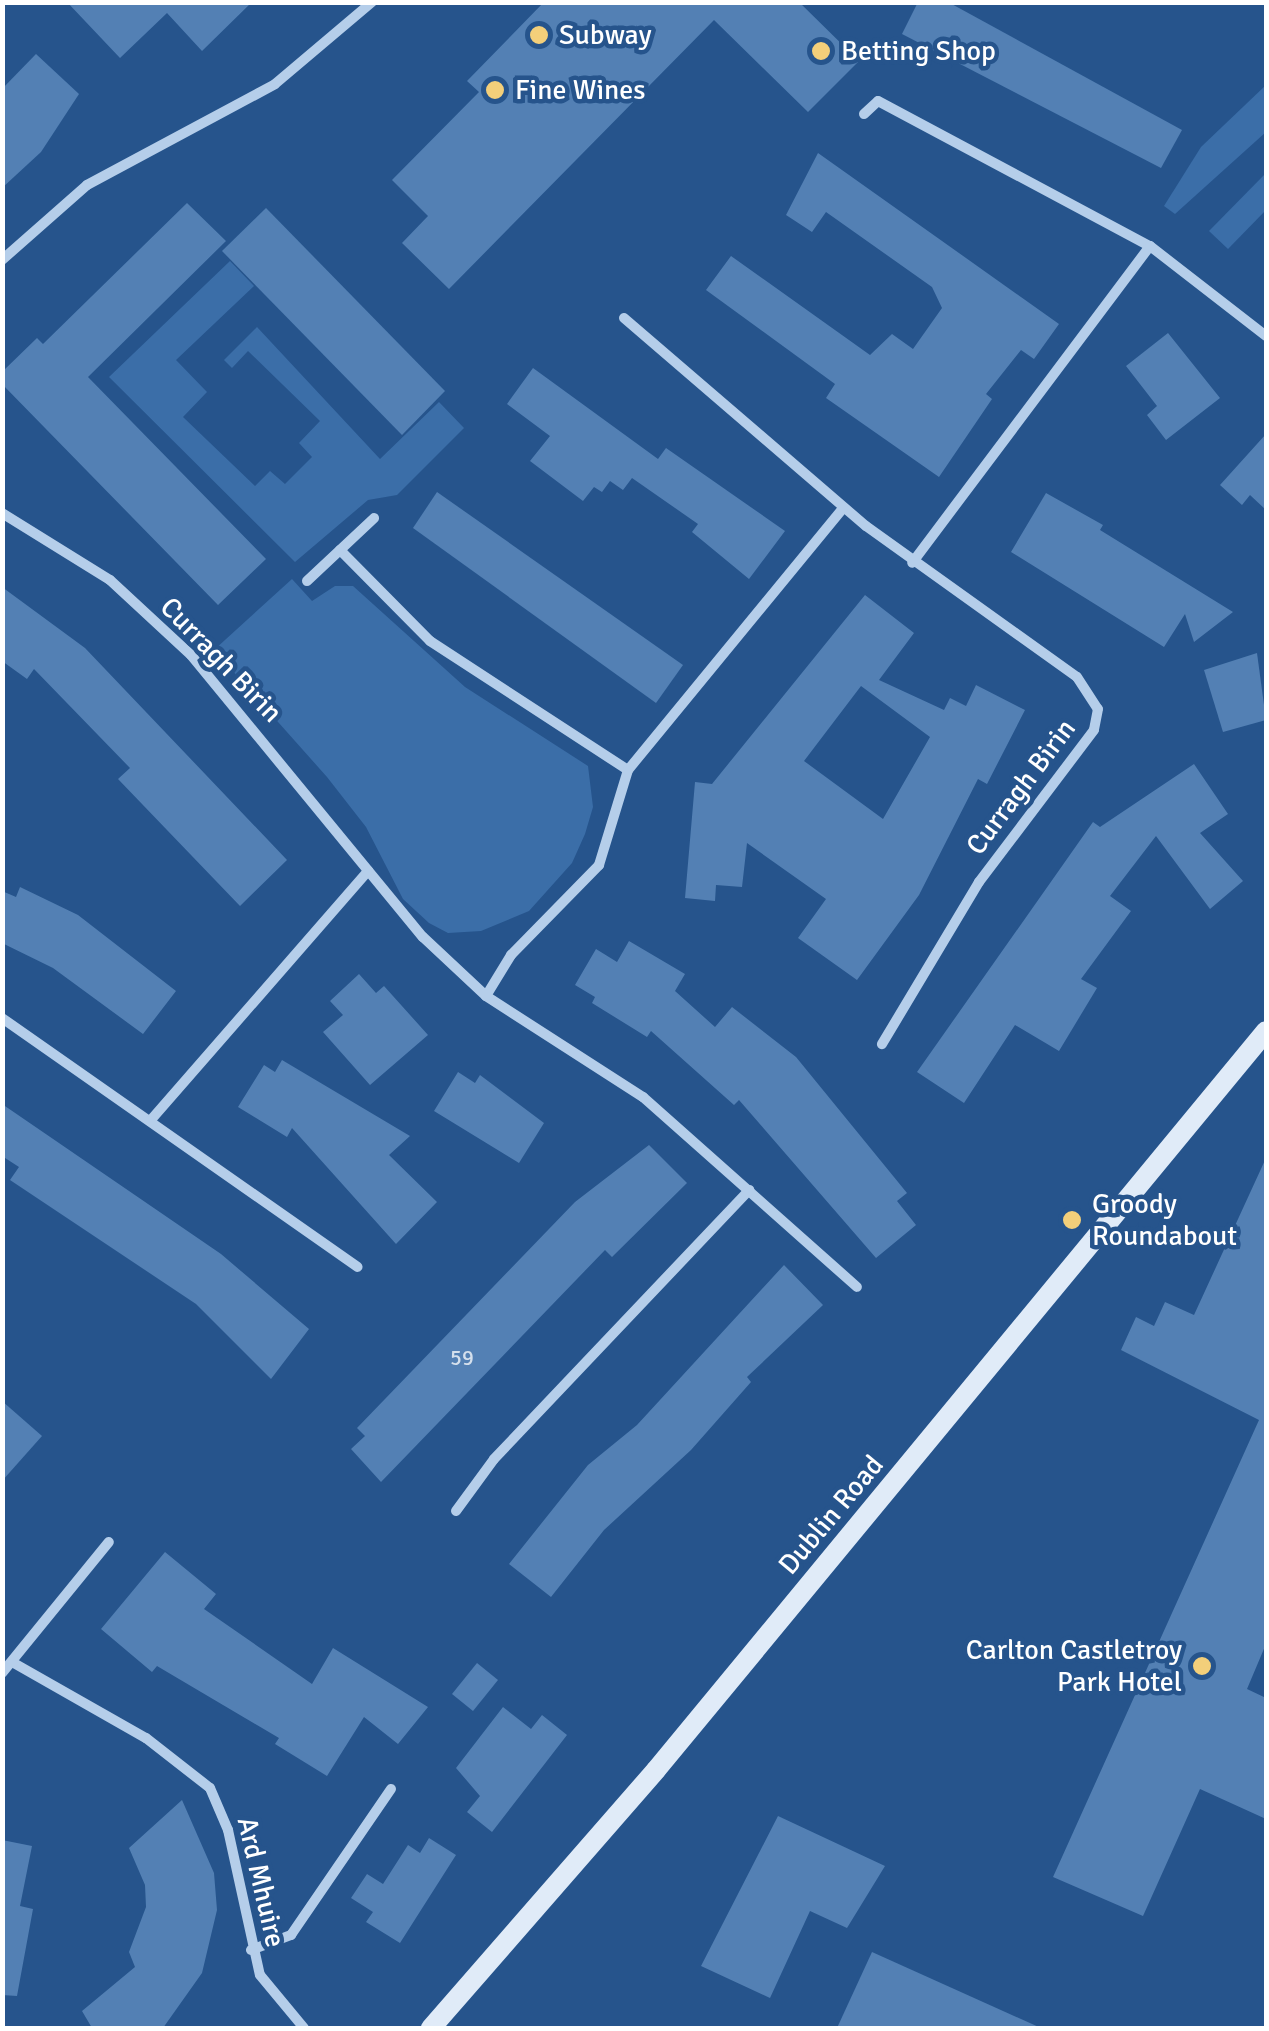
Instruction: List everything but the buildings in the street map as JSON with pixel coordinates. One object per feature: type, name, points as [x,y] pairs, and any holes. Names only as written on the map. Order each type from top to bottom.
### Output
[{"type":"main road","name":"Dublin Road","points":[[431,2028],[656,1770],[1266,1031]]},
{"type":"street","points":[[2,260],[87,184],[275,84],[372,2]]},
{"type":"street","points":[[864,114],[878,102],[1150,246],[1266,336]]},
{"type":"street","points":[[912,563],[1150,246]]},
{"type":"street","name":"Curragh Birin","points":[[624,318],[912,563],[1077,677],[1098,708],[1094,730],[988,868],[882,1044]]},
{"type":"street","points":[[486,996],[511,955],[600,865],[628,770],[843,508]]},
{"type":"street","name":"Curragh Birin","points":[[4,518],[110,580],[191,655],[368,871],[486,996],[638,1093],[857,1287]]},
{"type":"street","points":[[306,581],[374,518]]},
{"type":"street","points":[[340,550],[430,641],[628,770]]},
{"type":"street","points":[[150,1121],[368,871]]},
{"type":"street","points":[[2,1018],[358,1268]]},
{"type":"street","points":[[456,1511],[494,1459],[750,1190]]},
{"type":"street","points":[[2,1673],[109,1542]]},
{"type":"street","name":"Ard Mhuire","points":[[12,1662],[146,1738],[210,1788],[228,1830],[251,1950],[274,1997],[304,2028]]},
{"type":"street","points":[[251,1950],[291,1935],[391,1790]]},
{"type":"shaded area","points":[[1266,85],[1266,132],[1175,214],[1164,206],[1201,147]]},
{"type":"shaded area","points":[[1266,173],[1266,210],[1228,249],[1209,231]]},
{"type":"shaded area","points":[[230,261],[254,286],[176,360],[207,392],[183,417],[255,486],[270,471],[285,484],[312,457],[299,443],[320,421],[248,351],[232,368],[224,360],[257,327],[380,459],[439,402],[464,428],[397,495],[368,500],[295,562],[109,377]]},
{"type":"shaded area","points":[[292,579],[312,601],[335,586],[353,586],[465,687],[588,766],[593,807],[585,834],[572,863],[529,911],[481,931],[448,933],[429,923],[403,899],[366,827],[327,777],[214,650]]},
{"type":"place","name":"Subway","points":[[539,35]]},
{"type":"place","name":"Betting Shop","points":[[821,51]]},
{"type":"place","name":"Fine Wines","points":[[495,90]]},
{"type":"place","name":"Groody Roundabout","points":[[1072,1220]]},
{"type":"place","name":"Carlton Castletroy Park Hotel","points":[[1202,1666]]}]
